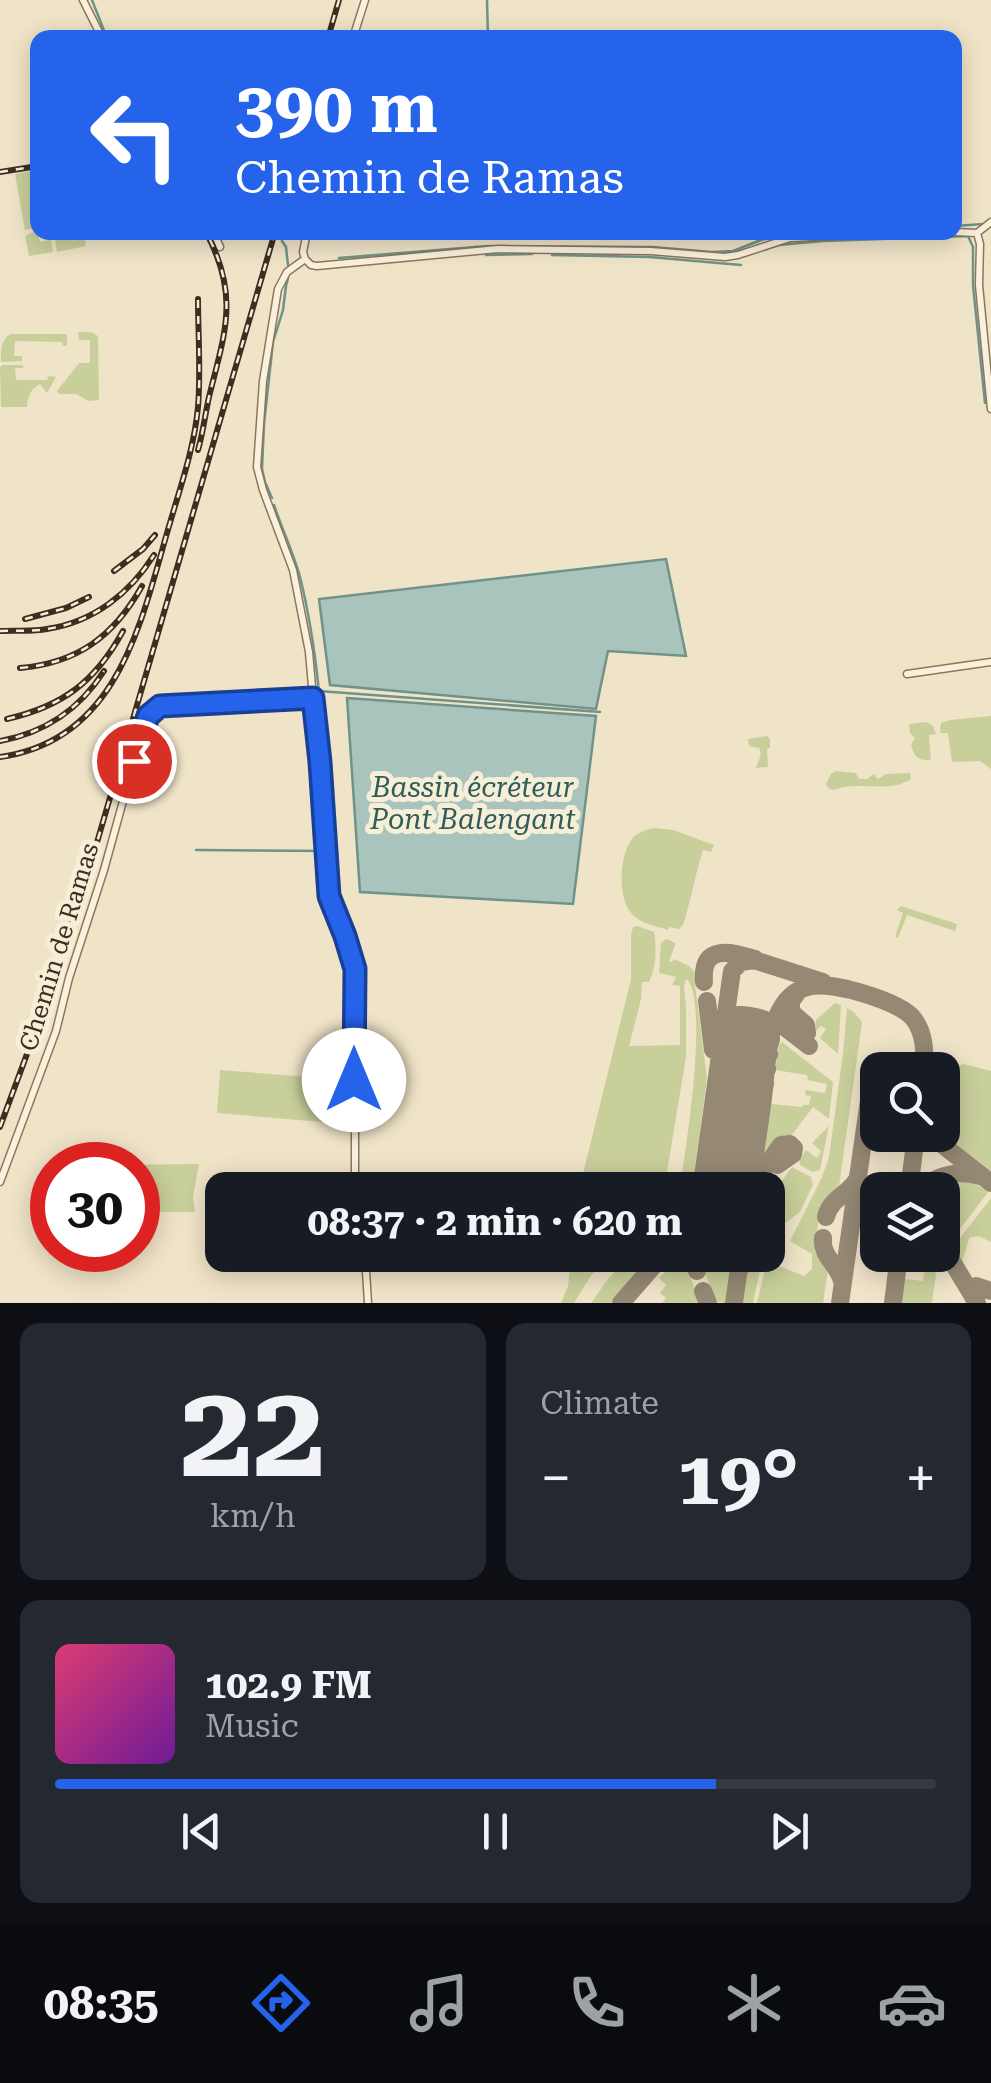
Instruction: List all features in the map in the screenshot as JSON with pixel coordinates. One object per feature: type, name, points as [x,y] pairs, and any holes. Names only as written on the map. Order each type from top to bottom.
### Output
[{"type":"street","points":[[83,0],[98,30]]},
{"type":"street","points":[[355,30],[364,0]]},
{"type":"street","points":[[962,232],[977,233],[991,222]]},
{"type":"street","points":[[977,233],[978,285],[991,410]]},
{"type":"street","points":[[216,240],[220,248]]},
{"type":"street","points":[[305,240],[305,259],[317,266],[498,249],[651,251],[725,257],[784,240]]},
{"type":"street","points":[[305,259],[287,272],[278,289],[263,381],[257,467],[293,570],[309,652],[329,896],[355,969],[355,1172]]},
{"type":"street","points":[[907,674],[991,662]]},
{"type":"street","name":"Chemin de Ramas","points":[[0,1182],[56,1032],[150,712],[168,704],[313,698]]},
{"type":"street","points":[[367,1272],[368,1303]]},
{"type":"green space","points":[[30,171],[30,229],[25,230],[15,174]]},
{"type":"green space","points":[[30,234],[30,240],[40,242],[51,240],[53,252],[29,256],[25,236]]},
{"type":"green space","points":[[55,240],[85,240],[86,246],[57,252]]},
{"type":"green space","points":[[78,332],[98,336],[99,400],[89,401],[57,391],[79,363],[90,363],[90,340],[79,340]]},
{"type":"green space","points":[[11,334],[67,334],[67,346],[62,342],[15,341],[14,356],[22,356],[22,361],[1,362],[3,343]]},
{"type":"green space","points":[[3,365],[23,365],[15,368],[16,380],[56,377],[47,393],[40,384],[34,388],[27,407],[1,407]]},
{"type":"green space","points":[[991,716],[991,769],[980,761],[952,762],[948,733],[940,733],[941,723]]},
{"type":"green space","points":[[927,722],[936,734],[929,735],[931,760],[923,760],[914,752],[911,744],[915,738],[909,724]]},
{"type":"green space","points":[[767,736],[768,767],[756,768],[760,751],[749,746],[748,739]]},
{"type":"green space","points":[[836,771],[856,773],[859,779],[874,774],[878,779],[886,774],[910,773],[911,779],[893,786],[829,789],[826,784]]},
{"type":"green space","points":[[654,828],[673,830],[714,845],[711,852],[703,850],[679,929],[668,930],[640,920],[624,898],[623,865],[628,845],[637,834]]},
{"type":"green space","points":[[901,906],[957,924],[955,931],[907,915],[898,938],[895,937],[903,913],[897,910]]},
{"type":"green space","points":[[633,927],[654,932],[655,958],[649,982],[642,982],[629,1046],[680,1045],[680,986],[672,985],[676,977],[659,973],[661,943],[666,939],[676,943],[669,961],[674,959],[690,967],[698,982],[695,984],[707,1078],[694,1172],[682,1172],[696,1049],[694,996],[686,980],[686,1057],[667,1172],[583,1172],[631,979]]},
{"type":"green space","points":[[835,1003],[841,1005],[838,1054],[820,1038],[826,1029],[821,1026],[815,1032],[816,1020]]},
{"type":"green space","points":[[847,1008],[862,1022],[839,1187],[826,1198],[819,1216],[815,1249],[828,1271],[823,1303],[757,1303],[764,1272],[785,1272],[785,1269],[804,1276],[812,1269],[812,1254],[790,1241],[829,1157]]},
{"type":"green space","points":[[782,1042],[833,1082],[829,1119],[813,1107],[791,1136],[785,1135],[766,1154],[763,1150],[771,1104],[809,1105],[811,1096],[805,1095],[806,1090],[825,1093],[827,1084],[808,1080],[807,1075],[775,1070]]},
{"type":"green space","points":[[960,1065],[991,1071],[991,1171],[960,1147]]},
{"type":"green space","points":[[220,1070],[348,1080],[345,1124],[217,1113]]},
{"type":"green space","points":[[829,1126],[820,1170],[812,1172],[799,1161],[806,1150],[817,1158],[821,1151],[812,1143]]},
{"type":"green space","points":[[160,1164],[199,1164],[193,1197],[195,1212],[160,1212]]},
{"type":"green space","points":[[792,1167],[811,1177],[813,1185],[800,1212],[785,1223],[785,1177]]},
{"type":"green space","points":[[960,1182],[989,1191],[960,1229]]},
{"type":"green space","points":[[991,1198],[991,1242],[978,1236],[969,1238],[962,1263],[960,1238]]},
{"type":"green space","points":[[570,1272],[594,1272],[574,1303],[561,1303]]},
{"type":"green space","points":[[614,1272],[637,1272],[611,1303],[591,1303]]},
{"type":"green space","points":[[665,1272],[689,1272],[699,1303],[662,1303],[666,1298],[660,1293],[666,1285],[659,1278]]},
{"type":"green space","points":[[705,1272],[732,1272],[727,1303],[715,1302]]},
{"type":"green space","points":[[748,1272],[760,1272],[753,1303],[743,1303]]},
{"type":"green space","points":[[924,1273],[936,1274],[932,1303],[901,1303],[905,1279],[923,1281]]},
{"type":"water","points":[[666,559],[686,656],[608,651],[596,709],[330,685],[319,599]]},
{"type":"water","name":"Bassin écréteur Pont Balengant","points":[[347,698],[596,716],[573,904],[360,892]]},
{"type":"waterway","points":[[92,0],[104,30]]},
{"type":"waterway","points":[[487,0],[488,30]]},
{"type":"waterway","points":[[962,226],[983,224]]},
{"type":"waterway","points":[[962,236],[968,236],[973,247],[985,403]]},
{"type":"waterway","points":[[339,258],[487,246],[653,247],[712,252],[733,251],[761,240]]},
{"type":"waterway","points":[[778,245],[852,240]]},
{"type":"waterway","points":[[282,241],[288,265]]},
{"type":"waterway","points":[[486,255],[532,254]]},
{"type":"waterway","points":[[552,255],[650,257],[741,265]]},
{"type":"waterway","points":[[272,498],[262,469],[264,424],[273,342],[289,274]]},
{"type":"waterway","points":[[196,850],[330,851],[313,644],[300,577],[274,505]]},
{"type":"waterway","points":[[319,691],[600,712]]},
{"type":"taxiway","points":[[704,982],[704,970],[712,956],[728,953],[755,959]]},
{"type":"taxiway","points":[[704,1172],[732,971],[741,962],[754,960],[823,982]]},
{"type":"taxiway","points":[[752,1172],[771,1035],[779,1011],[795,993],[822,986],[881,999],[913,1018],[922,1036],[924,1052]]},
{"type":"taxiway","points":[[797,993],[791,1001],[791,1012],[806,1025],[807,1033],[799,1037],[787,1029],[809,1046]]},
{"type":"taxiway","points":[[707,1001],[713,1050]]},
{"type":"taxiway","points":[[726,1027],[725,1018],[750,1016],[773,1025],[770,1032]]},
{"type":"taxiway","points":[[724,1041],[723,1032],[748,1030],[771,1039],[769,1046]]},
{"type":"taxiway","points":[[720,1051],[726,1044],[764,1049],[769,1054],[766,1061]]},
{"type":"taxiway","points":[[720,1071],[719,1062],[744,1060],[767,1069],[764,1076]]},
{"type":"taxiway","points":[[718,1085],[717,1077],[742,1074],[765,1084],[762,1091]]},
{"type":"taxiway","points":[[714,1096],[720,1088],[757,1093],[763,1098],[760,1106]]},
{"type":"taxiway","points":[[714,1115],[713,1106],[738,1104],[760,1113],[758,1120]]},
{"type":"taxiway","points":[[711,1129],[711,1121],[736,1118],[758,1128],[756,1135]]},
{"type":"taxiway","points":[[708,1140],[713,1132],[751,1137],[756,1142],[754,1149]]},
{"type":"taxiway","points":[[762,1172],[781,1145],[790,1144],[793,1154],[777,1165]]},
{"type":"taxiway","points":[[708,1159],[707,1150],[714,1147],[749,1151],[754,1157],[752,1164]]},
{"type":"taxiway","points":[[840,1303],[862,1152]]},
{"type":"taxiway","points":[[911,1172],[914,1152]]},
{"type":"taxiway","points":[[952,1152],[991,1183]]},
{"type":"taxiway","points":[[704,1169],[709,1161],[747,1166],[752,1172]]},
{"type":"taxiway","points":[[960,1173],[980,1176]]},
{"type":"taxiway","points":[[826,1217],[831,1205],[858,1178]]},
{"type":"taxiway","points":[[823,1238],[825,1250],[842,1281]]},
{"type":"taxiway","points":[[621,1303],[648,1272]]},
{"type":"taxiway","points":[[734,1303],[739,1272]]},
{"type":"taxiway","points":[[893,1303],[897,1272]]},
{"type":"taxiway","points":[[958,1272],[977,1303]]},
{"type":"taxiway","points":[[973,1297],[976,1286],[991,1291]]},
{"type":"taxiway","points":[[703,1291],[708,1303]]},
{"type":"railway","points":[[330,30],[339,0]]},
{"type":"railway","points":[[0,172],[30,167]]},
{"type":"railway","points":[[198,450],[226,314],[223,276],[210,240]]},
{"type":"railway","points":[[0,1127],[47,1000],[93,856],[273,240]]},
{"type":"railway","points":[[0,757],[39,747],[71,728],[97,704],[133,641],[193,439],[199,393],[198,299]]},
{"type":"railway","points":[[114,571],[155,535]]},
{"type":"railway","points":[[0,631],[47,629],[95,613],[134,582],[154,555]]},
{"type":"railway","points":[[20,668],[60,660],[92,644],[119,619],[142,586]]},
{"type":"railway","points":[[25,619],[89,597]]},
{"type":"railway","points":[[7,719],[45,707],[75,689],[101,664],[123,631]]},
{"type":"railway","points":[[0,741],[31,732],[60,717],[84,697],[104,671]]},
{"type":"route","points":[[134,761],[148,716],[160,706],[313,698],[329,896],[355,969],[354,1080]]}]
